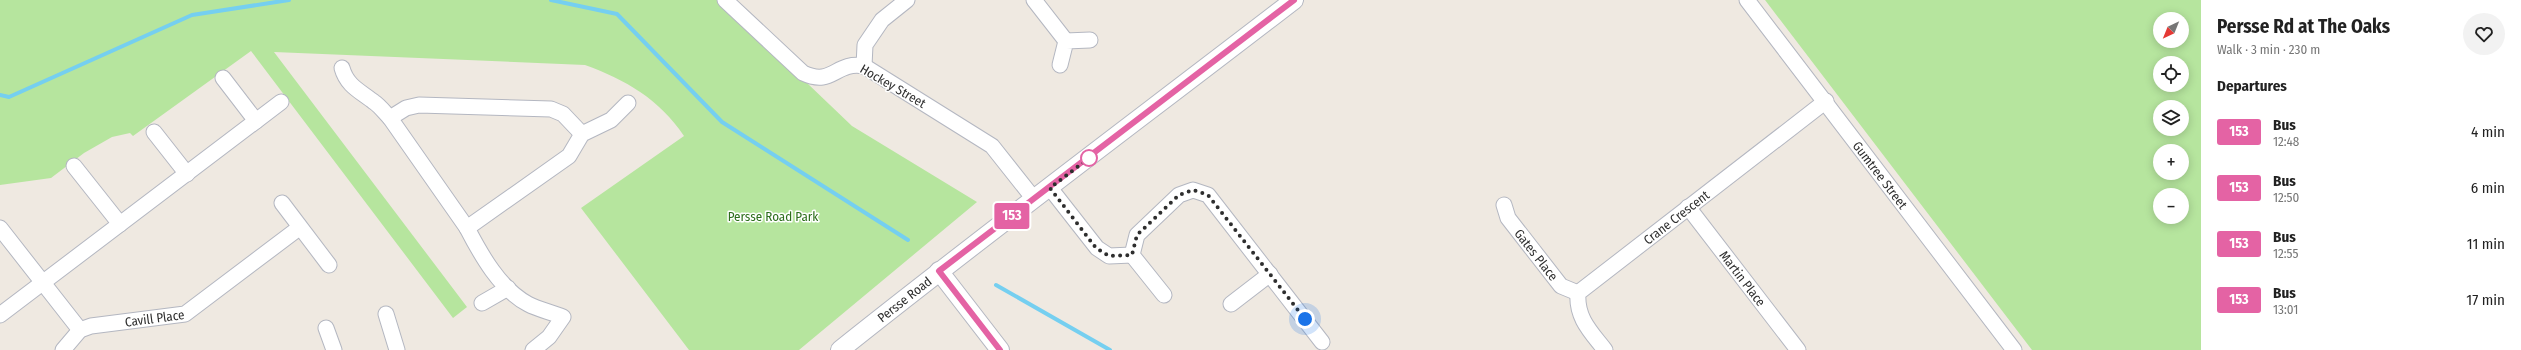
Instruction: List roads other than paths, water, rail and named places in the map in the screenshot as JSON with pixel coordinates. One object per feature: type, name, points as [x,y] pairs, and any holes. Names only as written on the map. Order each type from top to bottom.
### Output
[{"type":"street","name":"Hockey Street","points":[[725,0],[803,73],[816,79],[827,76],[854,64],[864,66],[992,146],[1034,200]]},
{"type":"street","points":[[864,66],[865,45],[877,26],[882,20],[907,0]]},
{"type":"street","points":[[1034,0],[1066,41]]},
{"type":"street","name":"Persse Road","points":[[840,350],[939,271],[1050,188],[1294,0]]},
{"type":"street","name":"Gumtree Street","points":[[1747,0],[1826,101],[1876,171],[2014,350]]},
{"type":"street","points":[[1066,41],[1090,40]]},
{"type":"street","points":[[1060,65],[1066,41]]},
{"type":"street","points":[[342,68],[345,79],[355,90],[376,103],[390,118],[467,228],[479,250],[508,288],[530,305],[563,317],[549,337],[533,350]]},
{"type":"street","points":[[223,78],[256,122]]},
{"type":"street","name":"Crane Crescent","points":[[1578,293],[1826,101]]},
{"type":"street","points":[[0,315],[281,102]]},
{"type":"street","points":[[467,228],[569,156],[582,134],[611,120],[628,103]]},
{"type":"street","points":[[390,118],[406,108],[419,105],[551,109],[563,114],[582,134]]},
{"type":"street","points":[[154,132],[187,174]]},
{"type":"street","points":[[74,166],[120,224]]},
{"type":"street","points":[[1050,188],[1096,248],[1109,256],[1132,255]]},
{"type":"street","points":[[1132,255],[1137,235],[1179,195],[1193,190],[1208,195],[1322,342]]},
{"type":"street","points":[[282,203],[299,228],[329,265]]},
{"type":"street","name":"Gates Place","points":[[1504,206],[1508,218],[1561,286],[1578,293]]},
{"type":"street","name":"Martin Place","points":[[1688,207],[1798,350]]},
{"type":"street","points":[[0,228],[80,330],[63,350]]},
{"type":"street","name":"Cavill Place","points":[[80,330],[91,326],[185,314],[299,228]]},
{"type":"street","points":[[1132,255],[1164,295]]},
{"type":"street","points":[[939,271],[1000,350]]},
{"type":"street","points":[[1231,304],[1270,274]]},
{"type":"street","points":[[482,303],[508,288]]},
{"type":"street","points":[[1578,293],[1577,305],[1580,318],[1605,350]]},
{"type":"street","points":[[386,314],[397,350]]},
{"type":"street","points":[[326,328],[334,350]]},
{"type":"waterway","points":[[0,95],[9,97],[192,15],[289,0]]},
{"type":"waterway","points":[[551,0],[617,14],[722,122],[908,240]]},
{"type":"waterway","points":[[996,285],[1110,350]]},
{"type":"park label","name":"Persse Road Park","points":[[773,216]]}]
